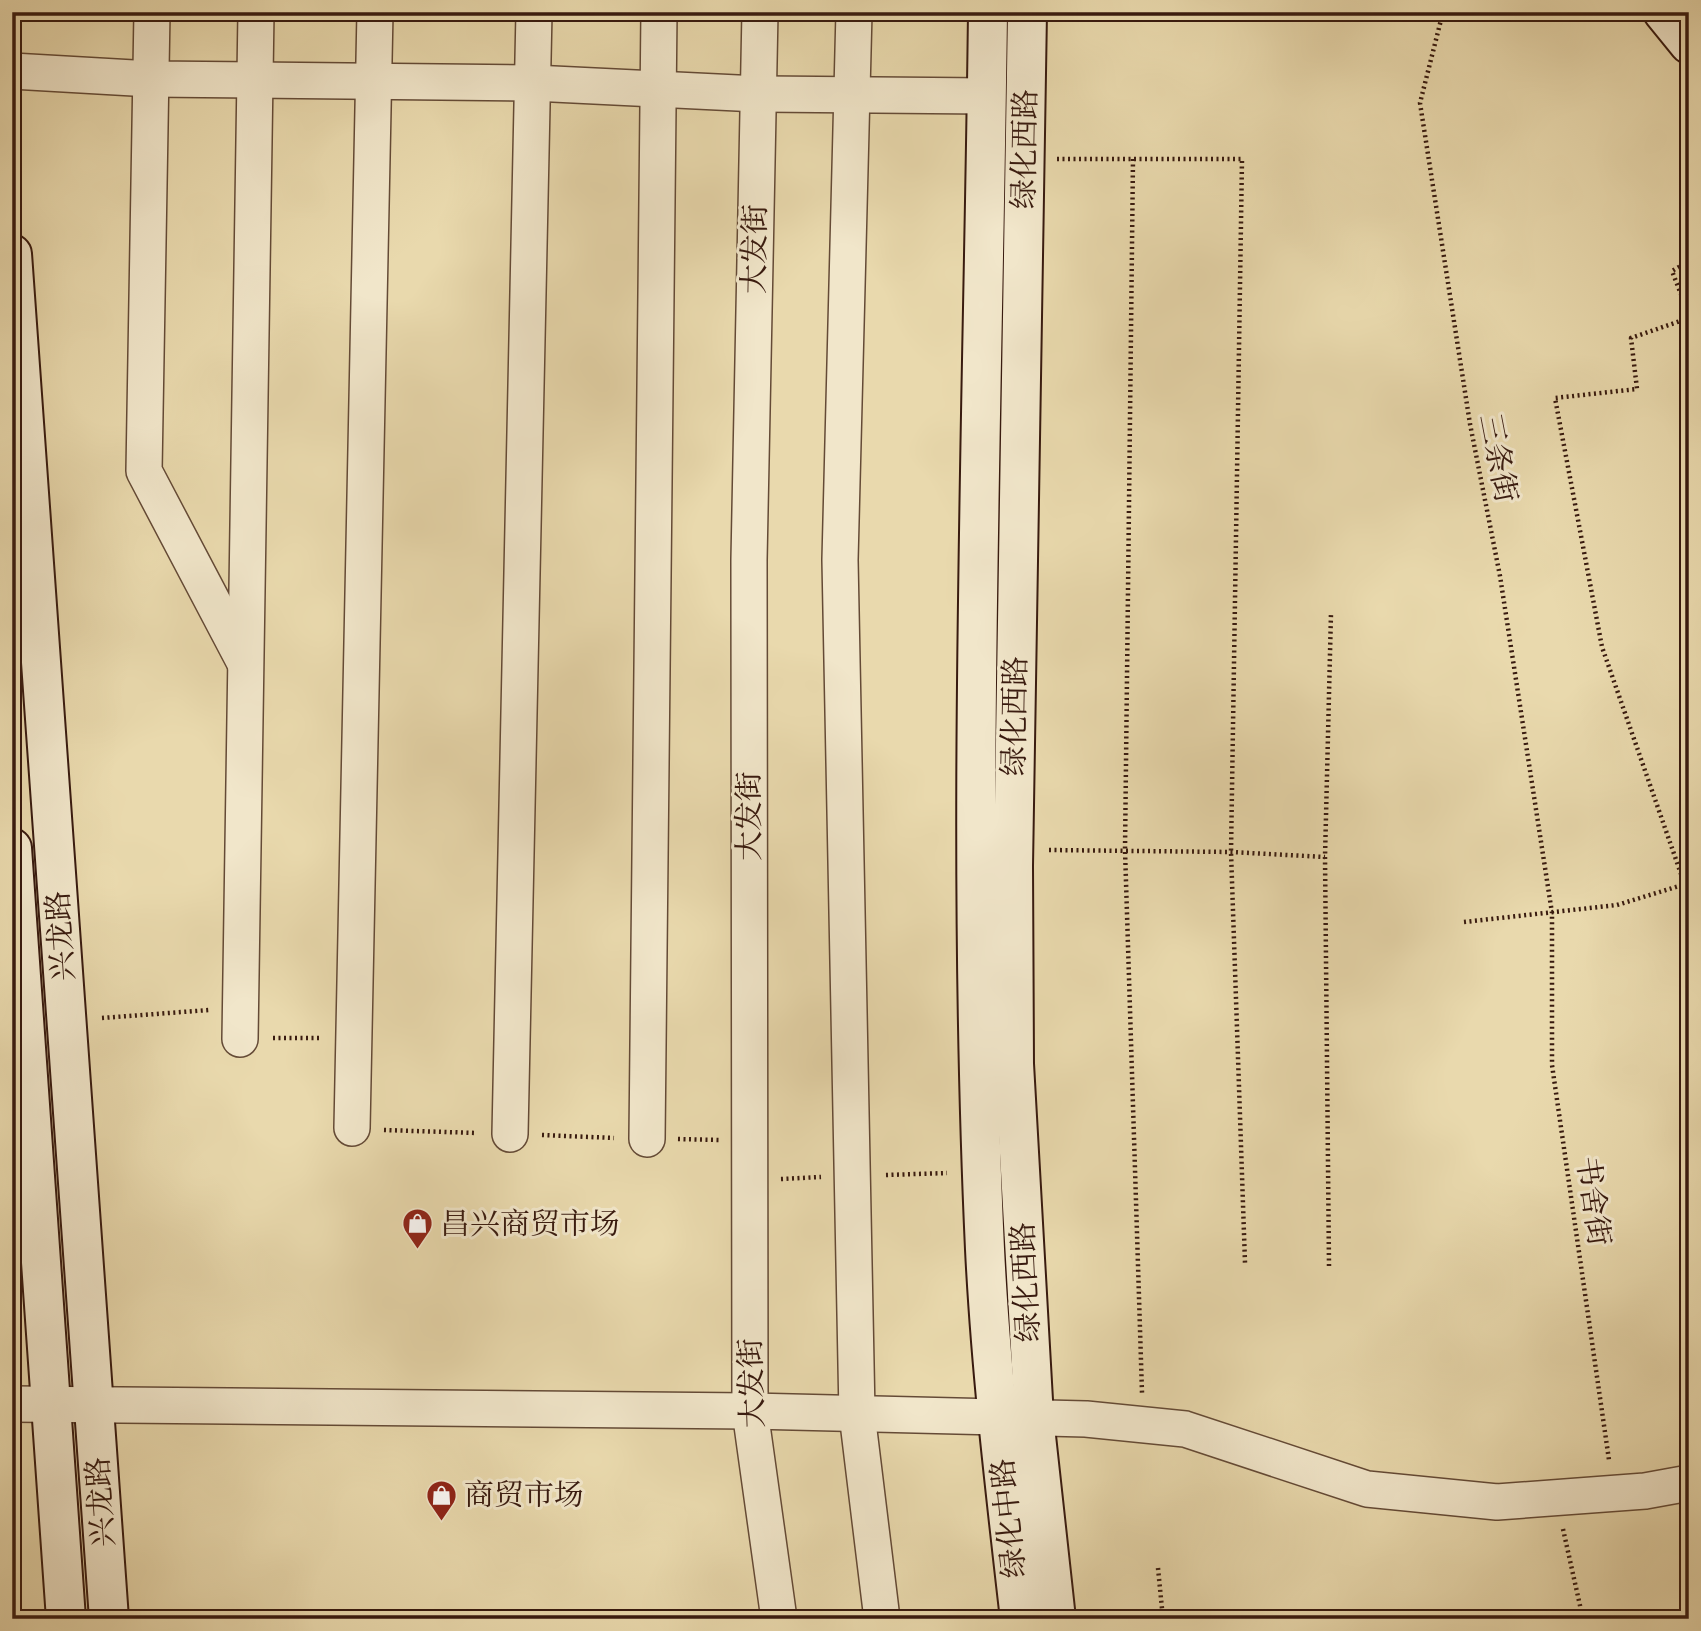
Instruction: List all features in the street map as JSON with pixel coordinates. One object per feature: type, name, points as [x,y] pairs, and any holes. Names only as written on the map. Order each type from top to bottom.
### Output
[{"type":"main road","name":"绿化西路","points":[[988,12],[977,887],[985,1248],[1016,1418]]},
{"type":"main road","name":"绿化西路","points":[[1016,1418],[1013,849],[1027,12]]},
{"type":"main road","points":[[1663,12],[1689,44]]},
{"type":"main road","name":"兴龙路","points":[[12,254],[109,1619]]},
{"type":"main road","name":"兴龙路","points":[[12,848],[17,972],[66,1619]]},
{"type":"main road","name":"绿化中路","points":[[1016,1418],[1020,1619]]},
{"type":"main road","name":"绿化中路","points":[[1016,1418],[1056,1619]]},
{"type":"street","points":[[152,12],[144,471],[246,665]]},
{"type":"street","points":[[241,1023],[256,12]]},
{"type":"street","points":[[352,1128],[375,12]]},
{"type":"street","points":[[510,1134],[534,12]]},
{"type":"street","points":[[647,1139],[659,12]]},
{"type":"street","name":"大发街","points":[[760,12],[749,560],[750,1411],[779,1619]]},
{"type":"street","points":[[853,12],[840,560],[857,1414],[882,1619]]},
{"type":"street","points":[[12,71],[151,79],[533,83],[758,94],[987,96]]},
{"type":"street","points":[[12,1404],[750,1411],[1016,1418],[1185,1429],[1367,1489],[1497,1502],[1614,1493],[1689,1483]]},
{"type":"path","name":"三条街","points":[[1443,12],[1420,103],[1470,424],[1500,576],[1552,913]]},
{"type":"path","points":[[1025,159],[1242,159],[1231,852],[1245,1263]]},
{"type":"path","points":[[1133,159],[1125,850],[1143,1425]]},
{"type":"path","points":[[1689,261],[1672,271],[1689,317],[1631,338],[1637,389],[1555,398],[1602,647],[1689,897]]},
{"type":"path","points":[[1329,1266],[1325,858],[1331,613]]},
{"type":"path","points":[[1013,849],[1231,852],[1325,858]]},
{"type":"path","points":[[1464,922],[1617,905],[1686,883]]},
{"type":"path","name":"书舍街","points":[[1552,913],[1552,1065],[1614,1493]]},
{"type":"path","points":[[67,1021],[241,1023],[354,1037]]},
{"type":"path","points":[[352,1128],[647,1139],[750,1140]]},
{"type":"path","points":[[1556,1497],[1583,1619]]},
{"type":"path","points":[[1158,1568],[1163,1619]]},
{"type":"place","name":"昌兴商贸市场","points":[[417,1251]]},
{"type":"place","name":"商贸市场","points":[[441,1522]]}]
